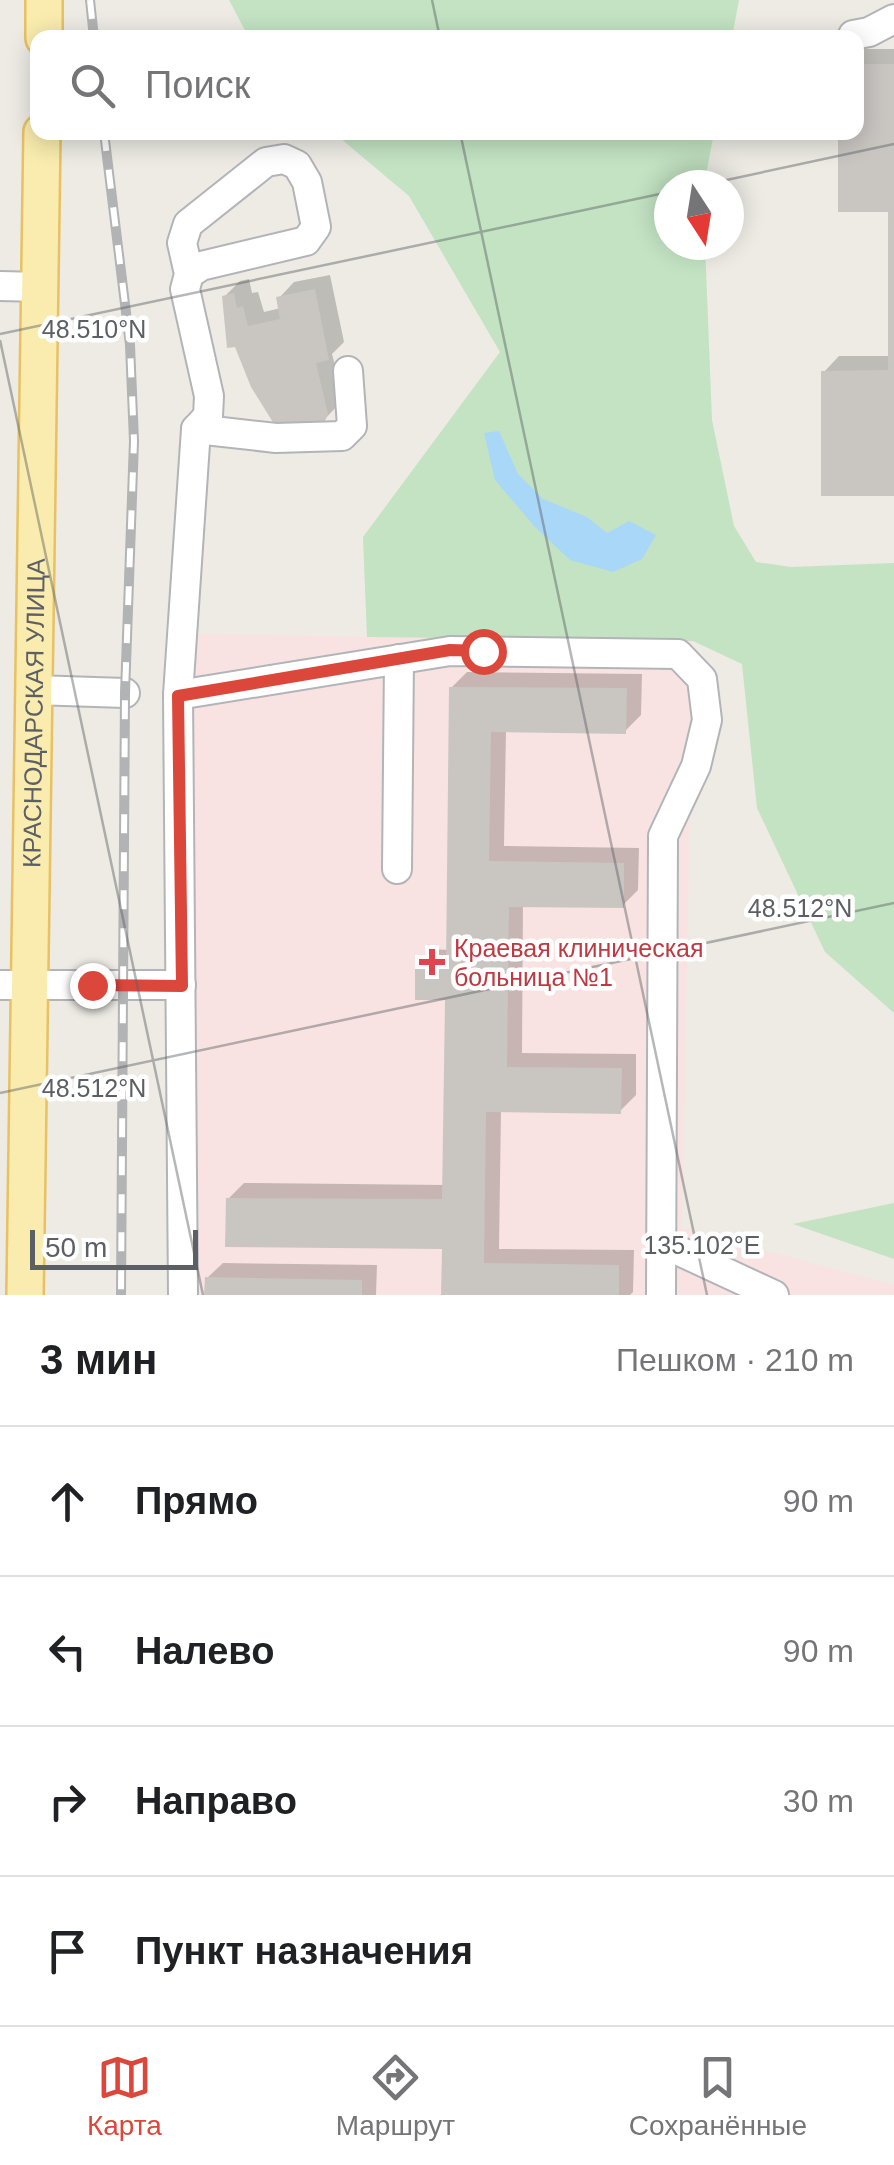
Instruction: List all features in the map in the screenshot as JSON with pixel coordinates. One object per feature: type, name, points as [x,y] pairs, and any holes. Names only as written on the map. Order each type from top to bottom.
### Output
[{"type":"main road","points":[[44,0],[44,30]]},
{"type":"main road","name":"КРАСНОДАРСКАЯ УЛИЦА","points":[[25,1295],[15,986],[34,690],[42,140]]},
{"type":"street","points":[[864,33],[894,19]]},
{"type":"street","points":[[183,1295],[178,696],[196,429],[208,416],[209,396],[185,289],[189,274],[182,243],[188,224],[266,162],[284,159],[298,165],[307,182],[316,227],[306,240],[201,266],[189,274]]},
{"type":"street","points":[[0,286],[40,287]]},
{"type":"street","points":[[196,429],[276,438],[342,436],[352,426],[348,371]]},
{"type":"street","points":[[178,696],[450,650],[678,654],[702,678],[707,720],[696,766],[664,836],[661,1295]]},
{"type":"street","points":[[397,869],[399,659]]},
{"type":"street","points":[[34,690],[126,692]]},
{"type":"street","points":[[15,986],[182,986]]},
{"type":"street","points":[[662,1243],[774,1295]]},
{"type":"shaded area","name":"Краевая клиническая больница №1","points":[[179,634],[693,641],[682,1228],[894,1285],[894,1295],[173,1295]]},
{"type":"green space","points":[[229,0],[739,0],[733,30],[245,30]]},
{"type":"green space","points":[[342,140],[713,140],[707,170],[654,170],[654,260],[706,260],[712,420],[734,526],[756,562],[791,567],[894,563],[894,1013],[825,952],[757,808],[742,664],[693,641],[367,637],[363,537],[500,352],[409,196]]},
{"type":"green space","points":[[894,1203],[894,1259],[793,1224]]},
{"type":"water","points":[[499,431],[518,474],[543,499],[587,517],[607,533],[629,521],[656,535],[642,559],[613,572],[570,560],[495,480],[484,433]]},
{"type":"building","points":[[864,64],[894,64],[894,496],[821,496],[821,371],[888,370],[888,212],[838,212],[838,140],[864,140]]},
{"type":"building","points":[[315,289],[329,360],[316,363],[328,414],[316,430],[279,432],[251,387],[235,347],[227,348],[222,296],[234,293],[237,308],[243,306],[248,326],[280,319],[276,297]]},
{"type":"building","points":[[449,687],[627,688],[626,734],[491,732],[489,861],[624,863],[624,908],[509,907],[507,1067],[622,1068],[621,1114],[486,1112],[484,1263],[619,1265],[619,1295],[441,1295],[442,1249],[225,1247],[226,1198],[442,1199],[445,1000],[415,1000],[415,964],[446,965]]},
{"type":"building","points":[[205,1277],[362,1280],[362,1295],[204,1295]]},
{"type":"railway","points":[[90,0],[93,30]]},
{"type":"railway","points":[[105,140],[130,345],[134,441],[125,693],[121,1295]]},
{"type":"place","name":"Краевая клиническая больница №1","points":[[432,962]]},
{"type":"route","points":[[92,985],[182,986],[178,696],[450,650],[483,651]]}]
